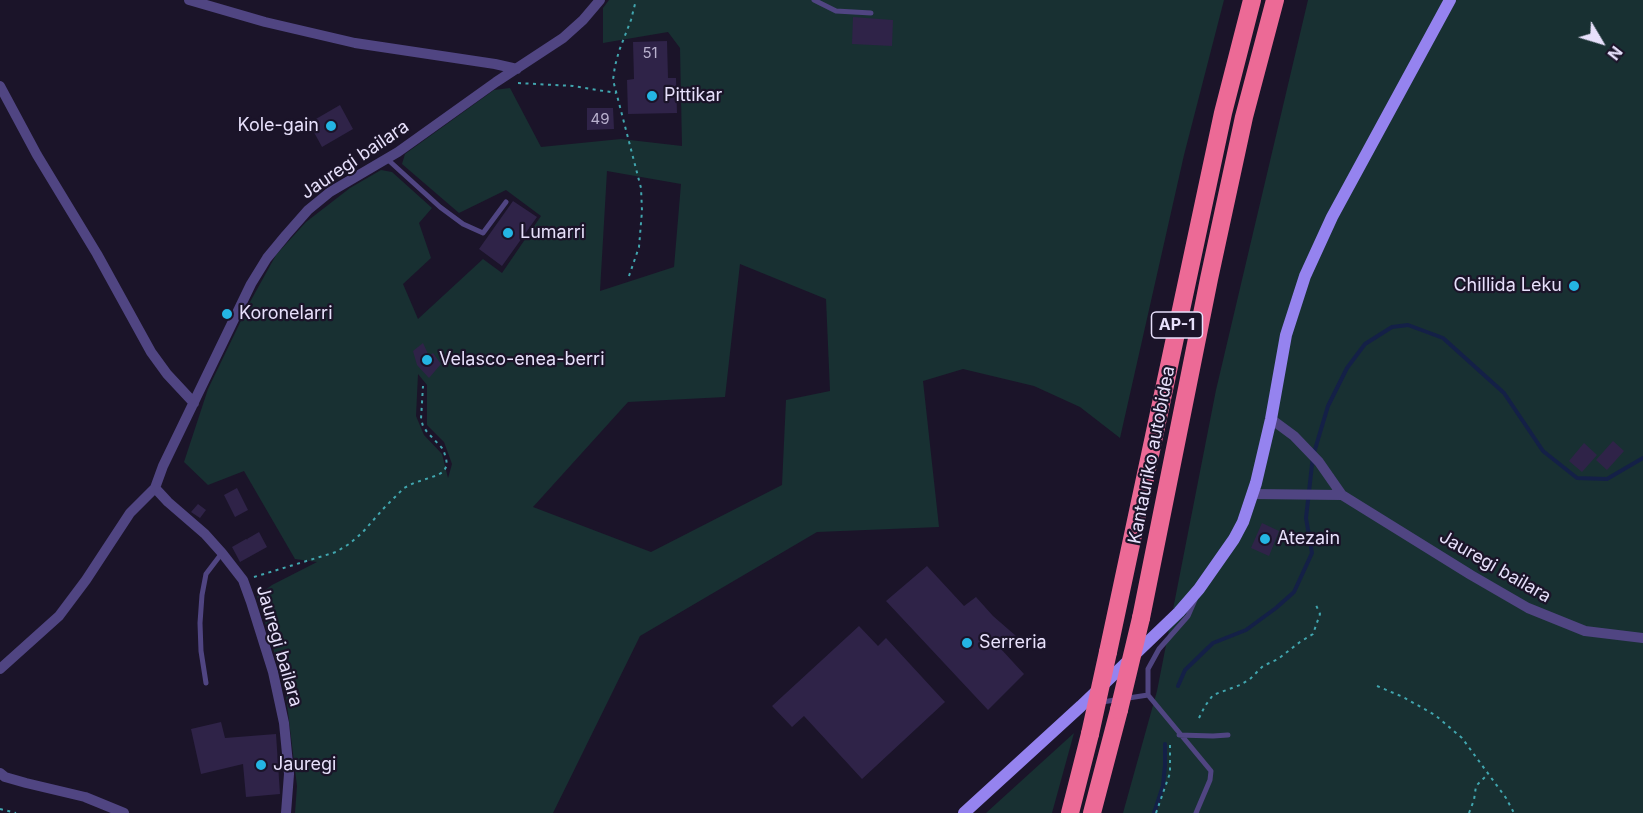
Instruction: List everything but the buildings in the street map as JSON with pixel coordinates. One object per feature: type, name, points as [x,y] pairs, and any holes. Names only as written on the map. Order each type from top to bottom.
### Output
[{"type":"highway","name":"Kantauriko autobidea","points":[[1070,813],[1108,652],[1223,113],[1252,0]]},
{"type":"highway","name":"Kantauriko autobidea","points":[[1092,813],[1141,618],[1214,256],[1245,117],[1275,0]]},
{"type":"main road","points":[[964,813],[1179,612],[1199,589],[1234,538],[1243,522],[1252,494],[1271,418],[1286,335],[1305,276],[1332,217],[1450,0]]},
{"type":"street","points":[[189,0],[265,22],[355,43],[517,69]]},
{"type":"street","name":"Jauregi bailara","points":[[0,669],[59,616],[130,513],[155,488],[163,466],[251,284],[267,258],[308,210],[330,192],[398,152],[495,82],[563,38],[600,0]]},
{"type":"street","points":[[0,86],[37,155],[97,254],[151,352],[167,374],[194,403]]},
{"type":"street","name":"Jauregi bailara","points":[[1271,418],[1294,436],[1319,462],[1342,495],[1528,609],[1585,631],[1643,638]]},
{"type":"street","name":"Jauregi bailara","points":[[155,488],[205,534],[243,580],[273,672],[284,723],[289,774],[286,813]]},
{"type":"street","points":[[1252,494],[1342,495]]},
{"type":"street","points":[[0,773],[5,777],[26,783],[85,797],[124,813]]},
{"type":"lane","points":[[814,0],[836,11],[871,13]]},
{"type":"lane","points":[[386,159],[440,207],[463,224],[483,233],[506,202]]},
{"type":"lane","points":[[206,683],[200,642],[202,595],[206,574],[222,553]]},
{"type":"lane","points":[[1196,813],[1210,780],[1210,771],[1148,695],[1148,669],[1160,649],[1188,616],[1199,589]]},
{"type":"lane","points":[[1081,706],[1148,695]]},
{"type":"lane","points":[[1179,735],[1228,735]]},
{"type":"path","points":[[629,276],[639,247],[641,188],[614,80],[619,51],[632,20],[636,0]]},
{"type":"path","points":[[495,82],[573,86],[616,93]]},
{"type":"path","points":[[243,580],[336,552],[362,533],[404,488],[444,471],[447,465],[443,450],[427,432],[421,419],[423,386]]},
{"type":"path","points":[[1199,718],[1214,695],[1240,686],[1263,666],[1278,659],[1313,634],[1320,614],[1315,603]]},
{"type":"path","points":[[1377,686],[1435,715],[1462,738],[1515,813]]},
{"type":"path","points":[[1156,813],[1170,773],[1171,743],[1168,720]]},
{"type":"path","points":[[1469,813],[1474,801],[1476,786],[1489,774]]},
{"type":"path","points":[[0,809],[16,813]]},
{"type":"green space","points":[[609,0],[1224,0],[1184,155],[1120,438],[1080,407],[1034,386],[963,369],[923,381],[939,527],[817,532],[640,636],[553,813],[295,813],[297,786],[285,688],[257,596],[272,585],[317,562],[295,559],[244,471],[208,485],[184,462],[208,389],[250,302],[276,255],[306,222],[350,188],[381,170],[392,172],[432,208],[419,223],[431,258],[403,284],[418,319],[483,259],[502,273],[541,216],[506,190],[459,213],[402,164],[405,154],[494,90],[510,88],[541,147],[621,139],[682,146],[680,48],[668,32],[603,43],[603,8]],"holes":[[[607,171],[681,184],[674,267],[600,291]],[[740,264],[826,299],[830,391],[786,400],[782,485],[651,552],[533,507],[628,402],[725,397]],[[418,374],[427,385],[427,425],[444,442],[452,464],[448,478],[442,454],[424,435],[416,416]]]},
{"type":"green space","points":[[1308,0],[1643,0],[1643,813],[1123,813],[1157,691],[1216,390]]},
{"type":"green space","points":[[1074,733],[1052,813],[986,813]]},
{"type":"waterway","points":[[1178,686],[1185,670],[1213,643],[1246,630],[1294,592],[1312,553],[1306,518],[1313,456],[1328,406],[1347,368],[1365,344],[1392,327],[1408,325],[1443,338],[1504,393],[1543,451],[1577,478],[1607,479],[1643,458]]},
{"type":"waterway","points":[[1154,813],[1163,786],[1165,744]]},
{"type":"place","name":"Pittikar","points":[[652,96]]},
{"type":"place","name":"Kole-gain","points":[[331,126]]},
{"type":"place","name":"Lumarri","points":[[508,233]]},
{"type":"place","name":"Chillida Leku","points":[[1574,286]]},
{"type":"place","name":"Koronelarri","points":[[227,314]]},
{"type":"place","name":"Velasco-enea-berri","points":[[427,360]]},
{"type":"place","name":"Atezain","points":[[1265,539]]},
{"type":"place","name":"Serreria","points":[[967,643]]},
{"type":"place","name":"Jauregi","points":[[261,765]]}]
